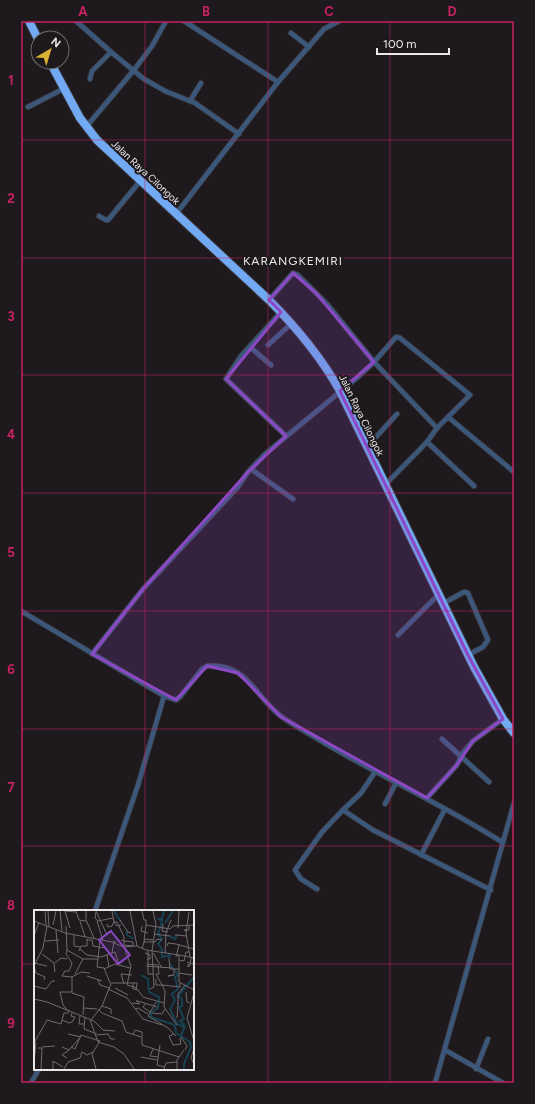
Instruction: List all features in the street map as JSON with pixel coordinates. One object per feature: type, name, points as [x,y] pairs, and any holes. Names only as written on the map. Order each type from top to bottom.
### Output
[{"type":"highway","points":[[29,21],[34,30]]},
{"type":"highway","name":"Jalan Raya Cilongok","points":[[54,70],[63,89],[86,127],[97,140],[269,300],[292,323],[323,363],[340,391],[468,656],[504,719],[514,733]]},
{"type":"street","points":[[76,21],[111,52],[154,85],[190,101],[216,116],[239,134]]},
{"type":"street","points":[[86,127],[134,70],[152,46],[166,21]]},
{"type":"street","points":[[184,21],[278,82]]},
{"type":"street","points":[[176,214],[278,82],[309,48],[329,23],[340,21]]},
{"type":"street","points":[[291,33],[309,48]]},
{"type":"street","points":[[90,79],[92,71],[111,52]]},
{"type":"street","points":[[190,101],[200,83]]},
{"type":"street","points":[[28,107],[63,89]]},
{"type":"street","points":[[99,216],[108,220],[140,180]]},
{"type":"street","points":[[269,300],[288,277],[293,274],[298,275],[326,304],[374,362],[437,428]]},
{"type":"street","points":[[281,312],[237,362],[226,379],[286,436]]},
{"type":"street","points":[[268,344],[292,323]]},
{"type":"street","points":[[92,654],[143,589],[237,488],[251,469],[286,436],[374,362],[393,339],[400,338],[470,394],[385,486]]},
{"type":"street","points":[[250,347],[271,365]]},
{"type":"street","points":[[367,448],[397,414]]},
{"type":"street","points":[[448,417],[514,472]]},
{"type":"street","points":[[427,442],[474,486]]},
{"type":"street","points":[[251,469],[293,499]]},
{"type":"street","points":[[442,604],[464,592],[467,592],[488,640],[483,647],[468,656]]},
{"type":"street","points":[[398,635],[438,596]]},
{"type":"street","points":[[21,611],[164,696],[176,700],[202,669],[207,666],[238,673],[248,680],[281,717],[375,772],[427,798],[502,842]]},
{"type":"street","points":[[95,910],[138,785],[164,696]]},
{"type":"street","points":[[427,798],[458,764],[461,757],[473,741],[504,719]]},
{"type":"street","points":[[442,739],[489,782]]},
{"type":"street","points":[[317,889],[301,879],[295,870],[318,838],[343,810],[361,793],[375,772]]},
{"type":"street","points":[[385,804],[396,783]]},
{"type":"street","points":[[435,1083],[491,890],[502,842],[514,803]]},
{"type":"street","points":[[421,855],[445,809]]},
{"type":"street","points":[[343,810],[373,830],[491,890]]},
{"type":"street","points":[[476,1069],[488,1039]]},
{"type":"street","points":[[445,1050],[503,1083]]},
{"type":"street","points":[[32,1083],[38,1070]]},
{"type":"highlighted area","points":[[293,273],[316,293],[374,362],[340,391],[468,655],[503,719],[473,741],[457,765],[427,798],[281,717],[238,673],[207,666],[176,700],[92,654],[143,589],[248,472],[286,436],[226,379],[281,312],[269,300]]},
{"type":"district","name":"KARANGKEMIRI","points":[[293,261]]}]
